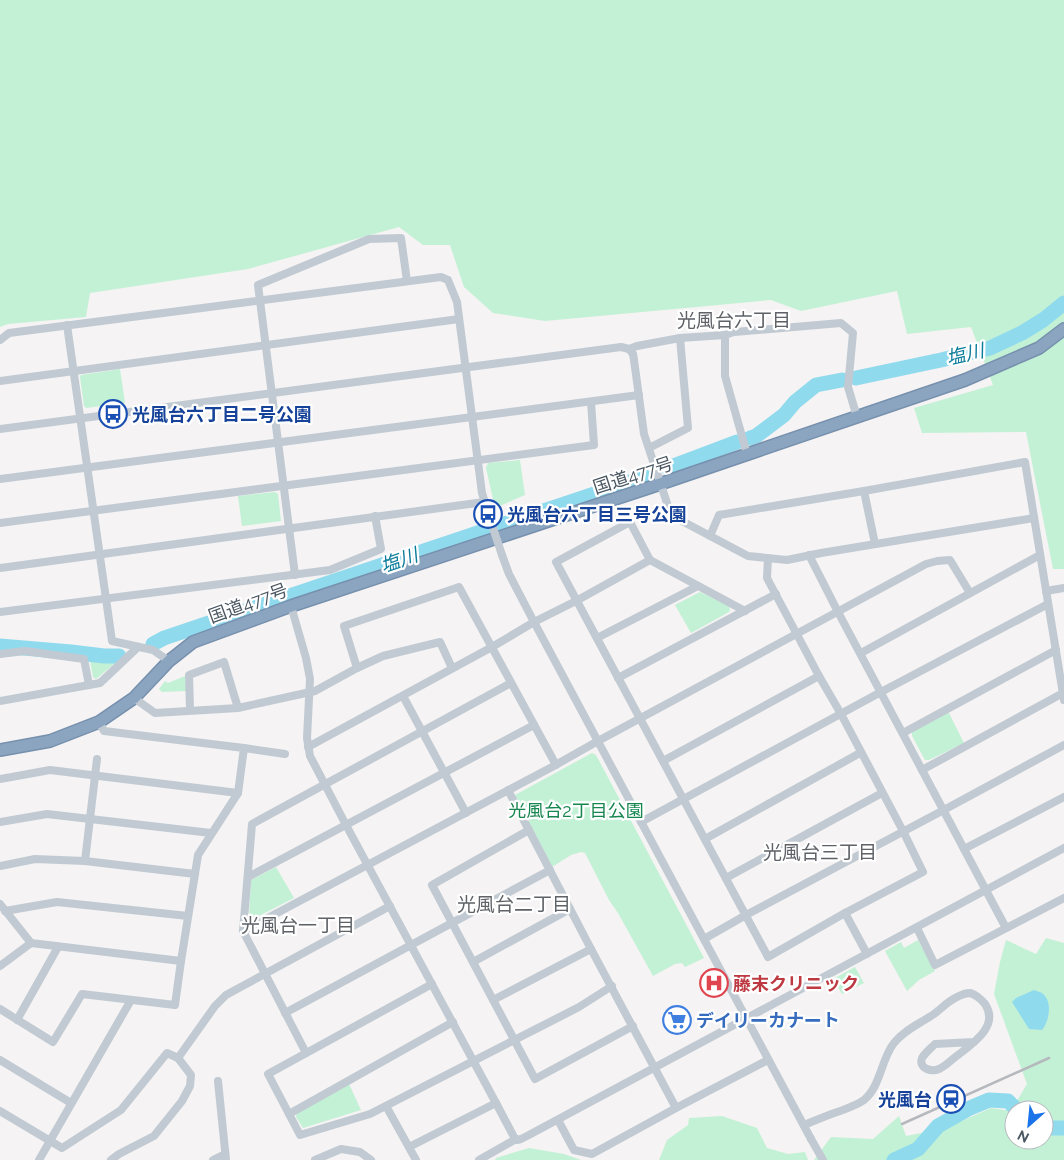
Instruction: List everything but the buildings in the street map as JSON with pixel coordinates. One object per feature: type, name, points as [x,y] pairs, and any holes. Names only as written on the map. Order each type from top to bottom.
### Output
[{"type":"highway","name":"国道477号","points":[[0,750],[50,741],[99,722],[134,698],[169,661],[193,642],[291,606],[660,484],[965,380],[1039,348],[1064,329]]},
{"type":"street","points":[[295,575],[258,285],[369,239],[401,238],[407,282]]},
{"type":"street","points":[[0,340],[9,333],[68,325],[442,277],[448,280],[457,302],[484,502],[509,574],[823,1160]]},
{"type":"street","points":[[0,381],[459,319]]},
{"type":"street","points":[[0,429],[621,347],[629,349],[680,338],[840,323],[853,333],[848,387],[857,417]]},
{"type":"street","points":[[68,325],[112,641],[152,650],[169,661]]},
{"type":"street","points":[[725,335],[725,376],[747,454]]},
{"type":"street","points":[[648,448],[688,428],[680,338]]},
{"type":"street","points":[[629,349],[633,354],[644,434],[669,509],[680,520],[748,556],[787,560],[1034,518]]},
{"type":"street","points":[[0,479],[639,395]]},
{"type":"street","points":[[0,522],[594,444],[591,402]]},
{"type":"street","points":[[710,536],[719,515],[1025,462],[1063,697],[922,770]]},
{"type":"street","points":[[864,491],[875,544]]},
{"type":"street","points":[[0,568],[484,502]]},
{"type":"street","points":[[0,612],[330,570],[381,549],[375,516]]},
{"type":"street","points":[[745,611],[650,560],[630,522],[556,562],[768,957],[845,913],[923,872],[841,714],[818,676],[767,578],[768,558]]},
{"type":"street","points":[[809,555],[1006,928]]},
{"type":"street","points":[[861,653],[1040,556]]},
{"type":"street","points":[[308,747],[650,560]]},
{"type":"street","points":[[243,930],[556,765],[926,564],[950,560],[970,593]]},
{"type":"street","points":[[357,668],[344,626],[458,586],[556,765]]},
{"type":"street","points":[[597,638],[698,586]]},
{"type":"street","points":[[1046,591],[1064,588]]},
{"type":"street","points":[[618,678],[776,594]]},
{"type":"street","points":[[642,822],[1048,604]]},
{"type":"street","points":[[291,606],[308,668],[307,738],[310,756],[516,1139]]},
{"type":"street","points":[[134,698],[155,713],[238,708],[315,691],[383,656],[440,642],[452,668]]},
{"type":"street","points":[[0,701],[100,683],[138,647]]},
{"type":"street","points":[[903,733],[1056,650]]},
{"type":"street","points":[[0,654],[25,652],[84,659],[89,685]]},
{"type":"street","points":[[190,710],[189,675],[224,662],[238,708]]},
{"type":"street","points":[[663,761],[818,676]]},
{"type":"street","points":[[306,1053],[243,930],[252,824],[511,683]]},
{"type":"street","points":[[403,696],[466,812]]},
{"type":"street","points":[[99,722],[104,732],[284,754]]},
{"type":"street","points":[[248,877],[534,725]]},
{"type":"street","points":[[704,939],[1064,745]]},
{"type":"street","points":[[0,1009],[54,1042],[82,994],[175,1005],[198,855],[238,793],[244,748]]},
{"type":"street","points":[[705,839],[860,753]]},
{"type":"street","points":[[85,861],[97,759]]},
{"type":"street","points":[[0,779],[50,770],[238,793]]},
{"type":"street","points":[[508,790],[676,1108]]},
{"type":"street","points":[[726,878],[882,792]]},
{"type":"street","points":[[964,849],[1064,797]]},
{"type":"street","points":[[0,822],[46,814],[211,834]]},
{"type":"street","points":[[529,830],[432,884],[514,1040],[536,1080],[633,1026]]},
{"type":"street","points":[[479,1160],[516,1139],[521,1139],[558,1120],[1064,848]]},
{"type":"street","points":[[0,866],[35,859],[85,861],[195,874]]},
{"type":"street","points":[[286,1013],[550,870]]},
{"type":"street","points":[[917,928],[935,965],[1064,898]]},
{"type":"street","points":[[5,911],[57,902],[188,916]]},
{"type":"street","points":[[0,904],[31,943]]},
{"type":"street","points":[[178,1058],[215,1006],[226,994],[390,906]]},
{"type":"street","points":[[473,962],[570,909]]},
{"type":"street","points":[[845,913],[867,954]]},
{"type":"street","points":[[0,966],[31,943],[181,961]]},
{"type":"street","points":[[17,1020],[58,946]]},
{"type":"street","points":[[493,1000],[591,949]]},
{"type":"street","points":[[432,984],[268,1074],[300,1135],[370,1114],[579,1007],[612,986]]},
{"type":"street","points":[[804,1125],[856,1105],[864,1100],[878,1079],[894,1042],[949,1002],[959,996],[970,993],[979,997],[988,1011],[990,1018],[982,1035],[974,1042],[939,1069],[927,1070],[922,1066],[921,1061],[935,1044],[974,1042]]},
{"type":"street","points":[[39,1160],[131,1000]]},
{"type":"street","points":[[289,1114],[453,1022]]},
{"type":"street","points":[[0,1111],[62,1148],[121,1110],[167,1053],[178,1058],[192,1075],[190,1086],[182,1101],[154,1136],[111,1160]]},
{"type":"street","points":[[0,1060],[71,1103]]},
{"type":"street","points":[[558,1120],[574,1150],[592,1154],[768,1060]]},
{"type":"street","points":[[213,1160],[225,1157],[218,1081]]},
{"type":"street","points":[[409,1147],[496,1102]]},
{"type":"street","points":[[386,1106],[416,1160]]},
{"type":"street","points":[[315,1160],[341,1149],[360,1152],[371,1160]]},
{"type":"green space","points":[[0,0],[1064,0],[1064,569],[1053,569],[1026,432],[922,433],[914,408],[993,385],[971,327],[907,334],[897,291],[801,311],[771,300],[545,321],[493,313],[464,287],[450,245],[423,245],[399,227],[248,269],[90,293],[86,317],[8,324],[0,327]]},
{"type":"green space","points":[[120,369],[125,403],[86,408],[84,406],[81,375]]},
{"type":"green space","points":[[520,460],[525,495],[495,508],[486,468],[488,463]]},
{"type":"green space","points":[[275,492],[278,494],[281,521],[242,526],[238,496]]},
{"type":"green space","points":[[700,592],[729,606],[730,610],[691,633],[675,605]]},
{"type":"green space","points":[[89,655],[120,659],[96,679],[93,677]]},
{"type":"green space","points":[[185,676],[186,691],[162,692],[159,689],[165,681],[168,683]]},
{"type":"green space","points":[[945,713],[949,713],[964,743],[929,760],[925,760],[912,736],[912,731]]},
{"type":"green space","name":"光風台2丁目公園","points":[[592,753],[596,755],[704,958],[685,967],[682,963],[675,964],[653,976],[609,900],[585,853],[581,852],[571,855],[552,867],[515,795]]},
{"type":"green space","points":[[276,867],[294,898],[250,919],[251,880]]},
{"type":"green space","points":[[1046,938],[1064,943],[1064,1160],[814,1160],[831,1137],[873,1139],[899,1116],[906,1136],[946,1128],[991,1108],[1004,1110],[1004,1150],[1054,1150],[1054,1100],[1018,1100],[1027,1084],[994,994],[1006,940],[1036,954]]},
{"type":"green space","points":[[918,940],[935,971],[919,980],[907,991],[885,951],[901,942],[904,948]]},
{"type":"green space","points":[[855,967],[864,983],[842,994],[833,979]]},
{"type":"green space","points":[[349,1084],[361,1110],[303,1128],[296,1117],[297,1113]]},
{"type":"green space","points":[[722,1116],[757,1128],[767,1148],[788,1154],[805,1152],[808,1160],[659,1160],[667,1140],[688,1125],[689,1118]]},
{"type":"green space","points":[[529,1148],[564,1154],[581,1160],[495,1160],[496,1158]]},
{"type":"water","points":[[1034,990],[1044,995],[1049,1008],[1048,1018],[1042,1030],[1029,1029],[1012,1002],[1016,998]]},
{"type":"waterway","name":"塩川","points":[[856,378],[990,348],[1022,333],[1043,320],[1064,303]]},
{"type":"waterway","name":"塩川","points":[[750,438],[756,436],[784,415],[795,402],[816,385],[842,380]]},
{"type":"waterway","name":"塩川","points":[[668,468],[737,442]]},
{"type":"waterway","name":"塩川","points":[[153,644],[164,638],[645,477]]},
{"type":"waterway","name":"塩川","points":[[0,646],[119,656]]},
{"type":"waterway","points":[[894,1160],[918,1149],[938,1126],[970,1108],[989,1100],[1004,1101]]},
{"type":"waterway","points":[[1054,1128],[1064,1128]]},
{"type":"railway","points":[[902,1124],[1049,1058]]},
{"type":"place","name":"光風台六丁目二号公園","points":[[113,414]]},
{"type":"place","name":"光風台六丁目三号公園","points":[[488,514]]},
{"type":"place","name":"藤末クリニック","points":[[714,983]]},
{"type":"place","name":"デイリーカナート","points":[[677,1020]]},
{"type":"place","name":"光風台","points":[[951,1099]]},
{"type":"district","name":"光風台六丁目","points":[[734,320]]},
{"type":"district","name":"光風台三丁目","points":[[820,852]]},
{"type":"district","name":"光風台二丁目","points":[[514,904]]},
{"type":"district","name":"光風台一丁目","points":[[298,925]]}]
